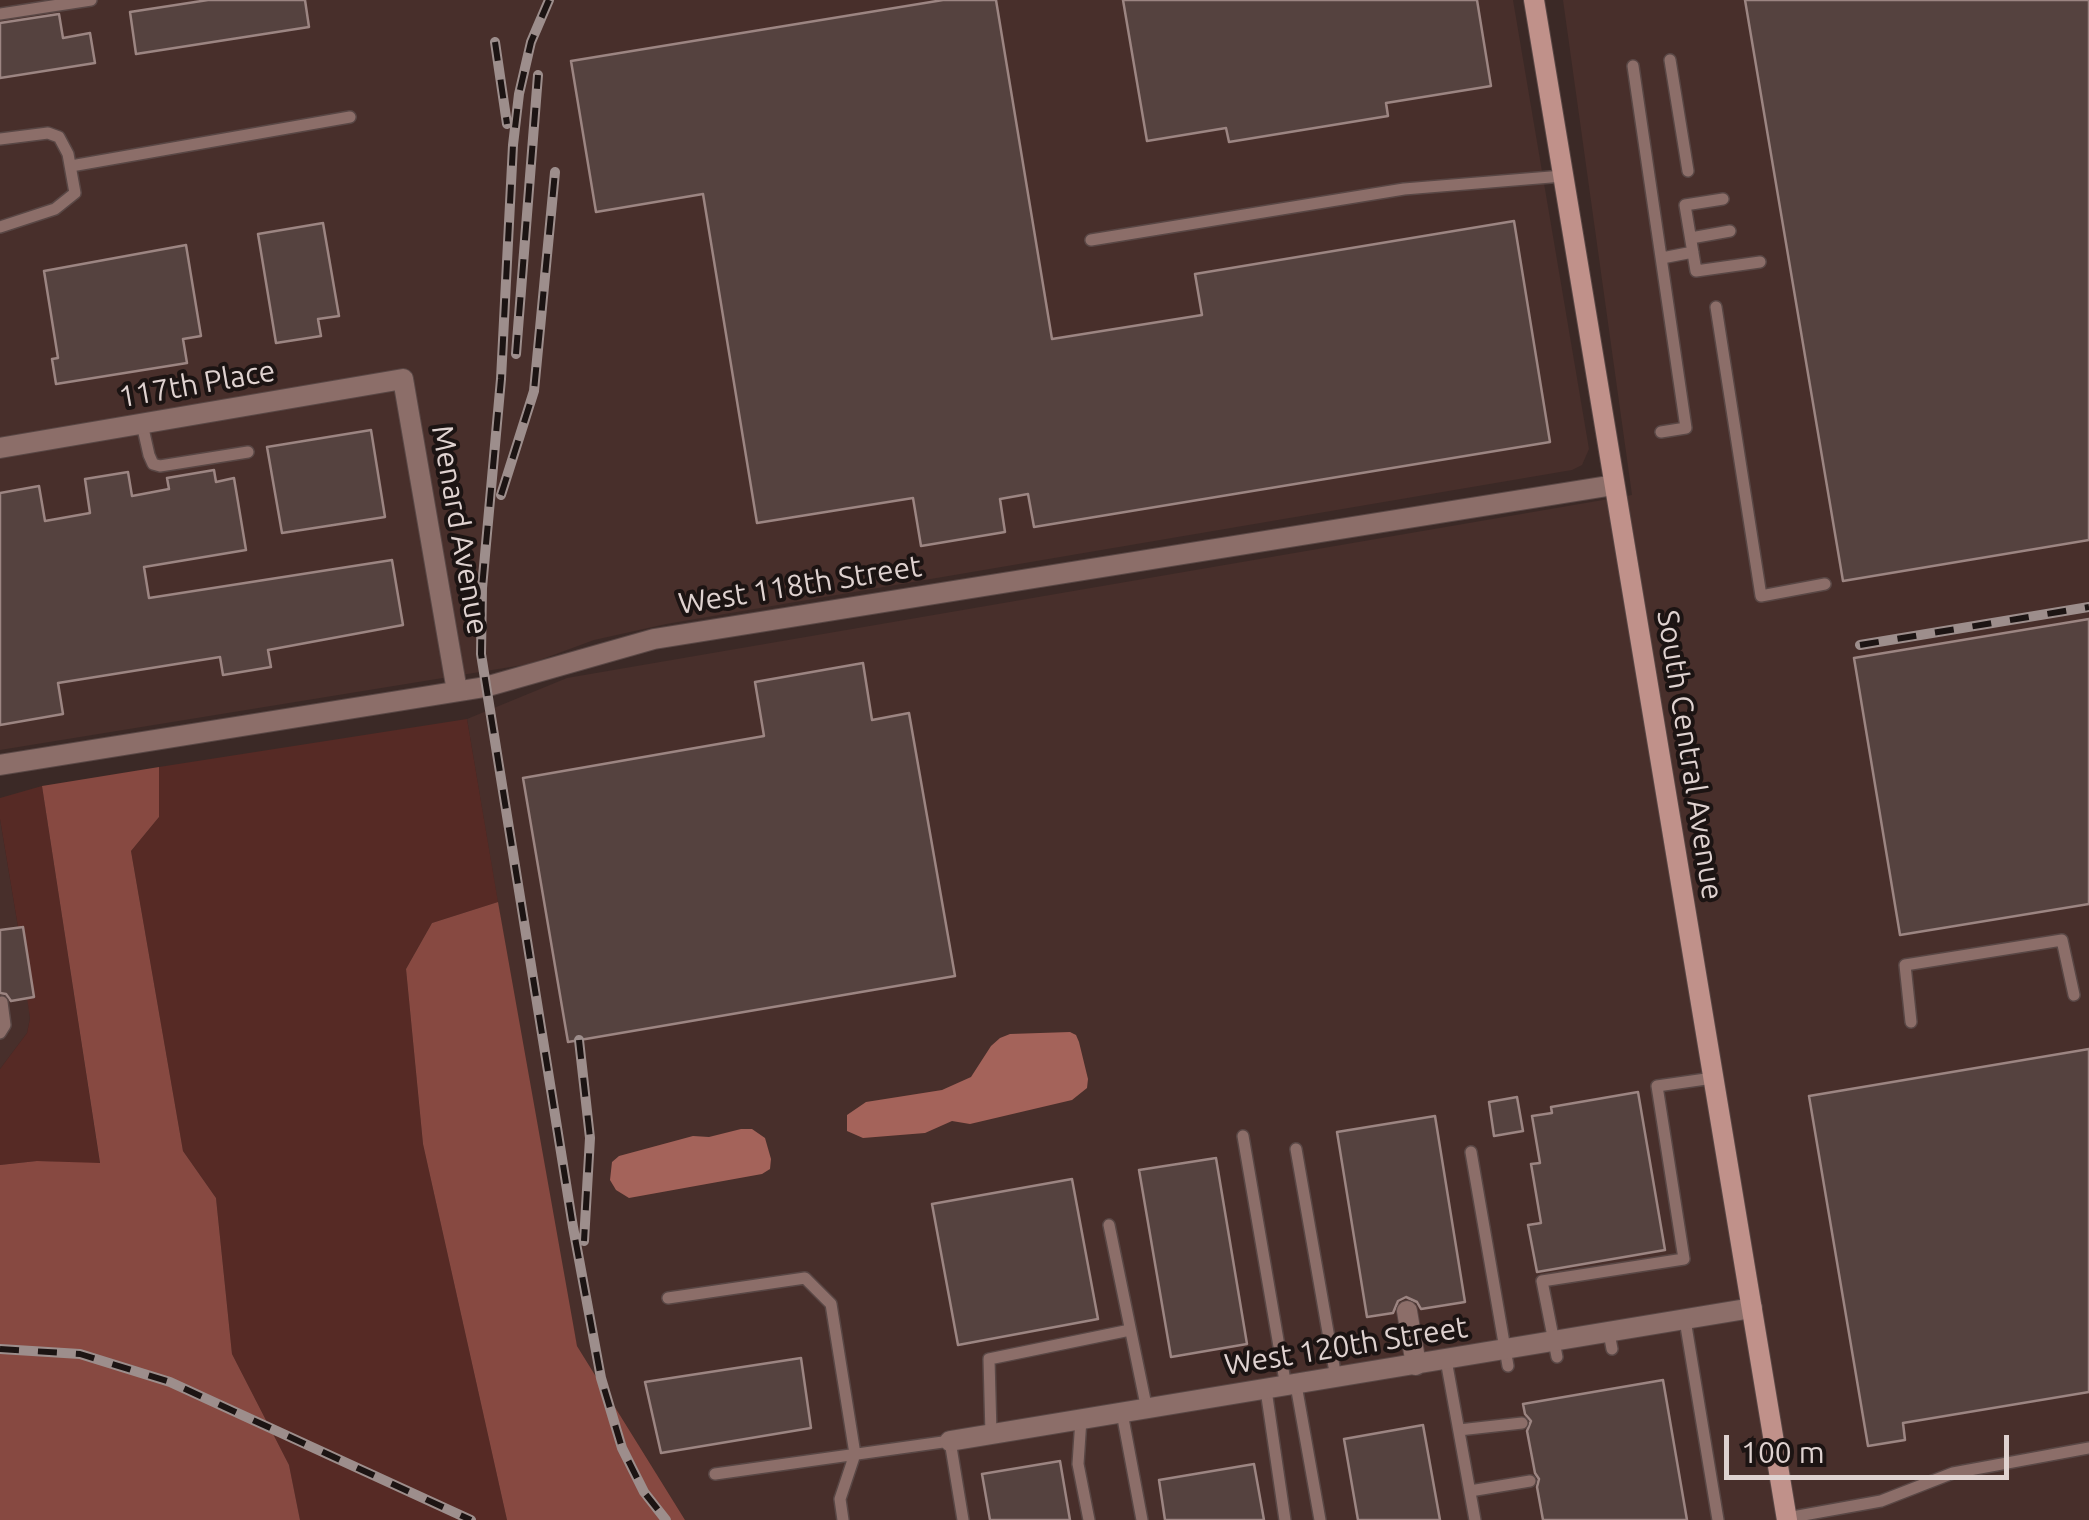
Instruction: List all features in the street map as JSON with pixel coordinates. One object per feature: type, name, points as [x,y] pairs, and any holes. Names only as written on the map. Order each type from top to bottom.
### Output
[{"type":"street","name":"South Central Avenue","points":[[1534,0],[1787,1519]]},
{"type":"street","name":"117th Place","points":[[0,448],[403,379]]},
{"type":"street","name":"Menard Avenue","points":[[403,379],[457,691]]},
{"type":"street","name":"West 118th Street","points":[[0,765],[485,687],[654,639],[1614,485]]},
{"type":"street","name":"West 120th Street","points":[[950,1441],[990,1427],[1122,1414],[1446,1360],[1507,1358],[1556,1350],[1752,1308]]},
{"type":"street","points":[[1407,1311],[1416,1365]]},
{"type":"lane","points":[[0,14],[91,0]]},
{"type":"lane","points":[[1670,60],[1688,171]]},
{"type":"lane","points":[[1633,66],[1686,428],[1661,432]]},
{"type":"lane","points":[[71,166],[350,117]]},
{"type":"lane","points":[[0,140],[48,132],[59,137],[71,166],[75,193],[55,209],[0,228]]},
{"type":"lane","points":[[1091,240],[1404,189],[1563,176]]},
{"type":"lane","points":[[1722,199],[1684,205],[1696,272],[1760,262]]},
{"type":"lane","points":[[1690,238],[1730,231]]},
{"type":"lane","points":[[1662,258],[1693,252]]},
{"type":"lane","points":[[1716,307],[1761,596],[1825,584]]},
{"type":"lane","points":[[142,424],[148,455],[160,466],[248,452]]},
{"type":"lane","points":[[1911,1022],[1905,965],[2062,940],[2074,995]]},
{"type":"lane","points":[[0,1033],[5,1025],[2,1002]]},
{"type":"lane","points":[[1556,1350],[1542,1282],[1684,1259],[1657,1086],[1713,1078]]},
{"type":"lane","points":[[1243,1136],[1283,1387],[1320,1520]]},
{"type":"lane","points":[[1296,1150],[1336,1378]]},
{"type":"lane","points":[[1470,1152],[1507,1358]]},
{"type":"lane","points":[[1108,1225],[1146,1410]]},
{"type":"lane","points":[[668,1298],[805,1278],[831,1304],[855,1454],[840,1499],[843,1520]]},
{"type":"lane","points":[[1685,1320],[1718,1520]]},
{"type":"lane","points":[[990,1427],[989,1360],[1130,1330]]},
{"type":"lane","points":[[1446,1360],[1476,1520]]},
{"type":"lane","points":[[1283,1387],[1285,1520]]},
{"type":"lane","points":[[1122,1414],[1142,1520]]},
{"type":"lane","points":[[1082,1418],[1078,1464],[1089,1520]]},
{"type":"lane","points":[[1459,1430],[1522,1423]]},
{"type":"lane","points":[[715,1474],[950,1441],[963,1520]]},
{"type":"lane","points":[[1787,1519],[1881,1501],[1953,1473],[2089,1448]]},
{"type":"lane","points":[[1470,1491],[1530,1480]]},
{"type":"shaded area","points":[[0,0],[1513,0],[1589,449],[1582,465],[1572,470],[666,624],[594,640],[529,664],[0,750]]},
{"type":"shaded area","points":[[1563,0],[2089,0],[2089,1520],[685,1520],[577,1346],[554,1239],[467,719],[567,678],[1632,495]]},
{"type":"shaded area","points":[[467,719],[498,902],[432,923],[406,969],[423,1144],[507,1520],[300,1520],[289,1465],[232,1354],[216,1198],[183,1151],[131,851],[159,817],[159,767]]},
{"type":"shaded area","points":[[159,767],[159,817],[131,851],[183,1151],[216,1198],[232,1354],[289,1465],[300,1520],[0,1520],[0,1165],[37,1161],[100,1163],[42,786]]},
{"type":"shaded area","points":[[42,786],[100,1164],[37,1161],[0,1165],[0,1069],[27,1033],[27,998],[34,996],[23,927],[18,927],[0,798]]},
{"type":"shaded area","points":[[0,819],[34,997],[28,999],[27,1033],[0,1069]]},
{"type":"shaded area","points":[[498,902],[577,1346],[685,1520],[507,1520],[423,1144],[406,969],[432,923]]},
{"type":"shaded area","points":[[1070,1032],[1079,1042],[1088,1079],[1087,1088],[1072,1100],[970,1124],[952,1121],[925,1133],[863,1138],[847,1131],[847,1115],[866,1102],[942,1090],[971,1077],[1000,1038],[1010,1034]]},
{"type":"shaded area","points":[[752,1129],[765,1138],[771,1159],[770,1169],[762,1174],[629,1198],[616,1190],[610,1180],[612,1162],[619,1156],[693,1136],[709,1137]]},
{"type":"building","points":[[208,0],[305,0],[309,27],[136,54],[130,12]]},
{"type":"building","points":[[943,0],[996,0],[1052,339],[1202,315],[1195,274],[1514,221],[1550,442],[1034,527],[1028,494],[1000,499],[1005,532],[921,546],[913,498],[757,523],[703,194],[596,212],[571,61]]},
{"type":"building","points":[[1123,0],[1477,0],[1491,86],[1386,103],[1388,116],[1229,142],[1226,128],[1147,141]]},
{"type":"building","points":[[1745,0],[2089,0],[2089,540],[1843,581]]},
{"type":"building","points":[[59,14],[63,38],[90,33],[95,63],[0,78],[0,23]]},
{"type":"building","points":[[323,223],[339,316],[318,319],[321,336],[276,343],[258,234]]},
{"type":"building","points":[[186,245],[201,336],[183,339],[187,363],[56,384],[52,359],[58,358],[44,271]]},
{"type":"building","points":[[371,430],[385,517],[282,533],[267,447]]},
{"type":"building","points":[[214,470],[216,482],[234,478],[246,550],[144,567],[149,598],[392,560],[403,625],[268,650],[271,667],[223,675],[220,657],[58,683],[63,714],[0,725],[0,493],[39,486],[45,521],[90,513],[85,479],[128,472],[132,496],[169,489],[167,478]]},
{"type":"building","points":[[2089,619],[2089,904],[1900,935],[1854,658]]},
{"type":"building","points":[[863,663],[872,720],[909,713],[955,976],[568,1042],[523,778],[764,736],[755,682]]},
{"type":"building","points":[[23,927],[34,997],[11,1001],[0,993],[0,930]]},
{"type":"building","points":[[2089,1049],[2089,1392],[1903,1423],[1905,1440],[1868,1446],[1809,1096]]},
{"type":"building","points":[[1638,1092],[1665,1250],[1537,1272],[1528,1225],[1541,1223],[1531,1164],[1540,1163],[1532,1116],[1552,1113],[1551,1107]]},
{"type":"building","points":[[1517,1097],[1523,1131],[1494,1136],[1489,1102]]},
{"type":"building","points":[[1435,1116],[1465,1302],[1421,1309],[1406,1297],[1398,1301],[1393,1313],[1367,1317],[1337,1132]]},
{"type":"building","points":[[1216,1158],[1247,1344],[1171,1357],[1139,1170]]},
{"type":"building","points":[[1072,1179],[1098,1319],[958,1345],[932,1204]]},
{"type":"building","points":[[801,1358],[811,1428],[661,1453],[645,1382]]},
{"type":"building","points":[[1663,1380],[1687,1520],[1543,1520],[1539,1479],[1527,1431],[1531,1421],[1523,1404]]},
{"type":"building","points":[[1423,1425],[1440,1520],[1358,1520],[1344,1439]]},
{"type":"building","points":[[1060,1461],[1070,1520],[990,1520],[982,1474]]},
{"type":"building","points":[[1254,1464],[1264,1520],[1165,1520],[1159,1480]]},
{"type":"railway","points":[[549,0],[531,42],[513,145],[501,379],[482,588],[481,654],[601,1378],[622,1448],[644,1492],[666,1520]]},
{"type":"railway","points":[[495,42],[507,124]]},
{"type":"railway","points":[[516,354],[538,75]]},
{"type":"railway","points":[[501,495],[534,391],[555,172]]},
{"type":"railway","points":[[1860,645],[2089,607]]},
{"type":"railway","points":[[579,1040],[590,1138],[584,1241]]},
{"type":"railway","points":[[0,1349],[80,1354],[170,1382],[471,1520]]}]
